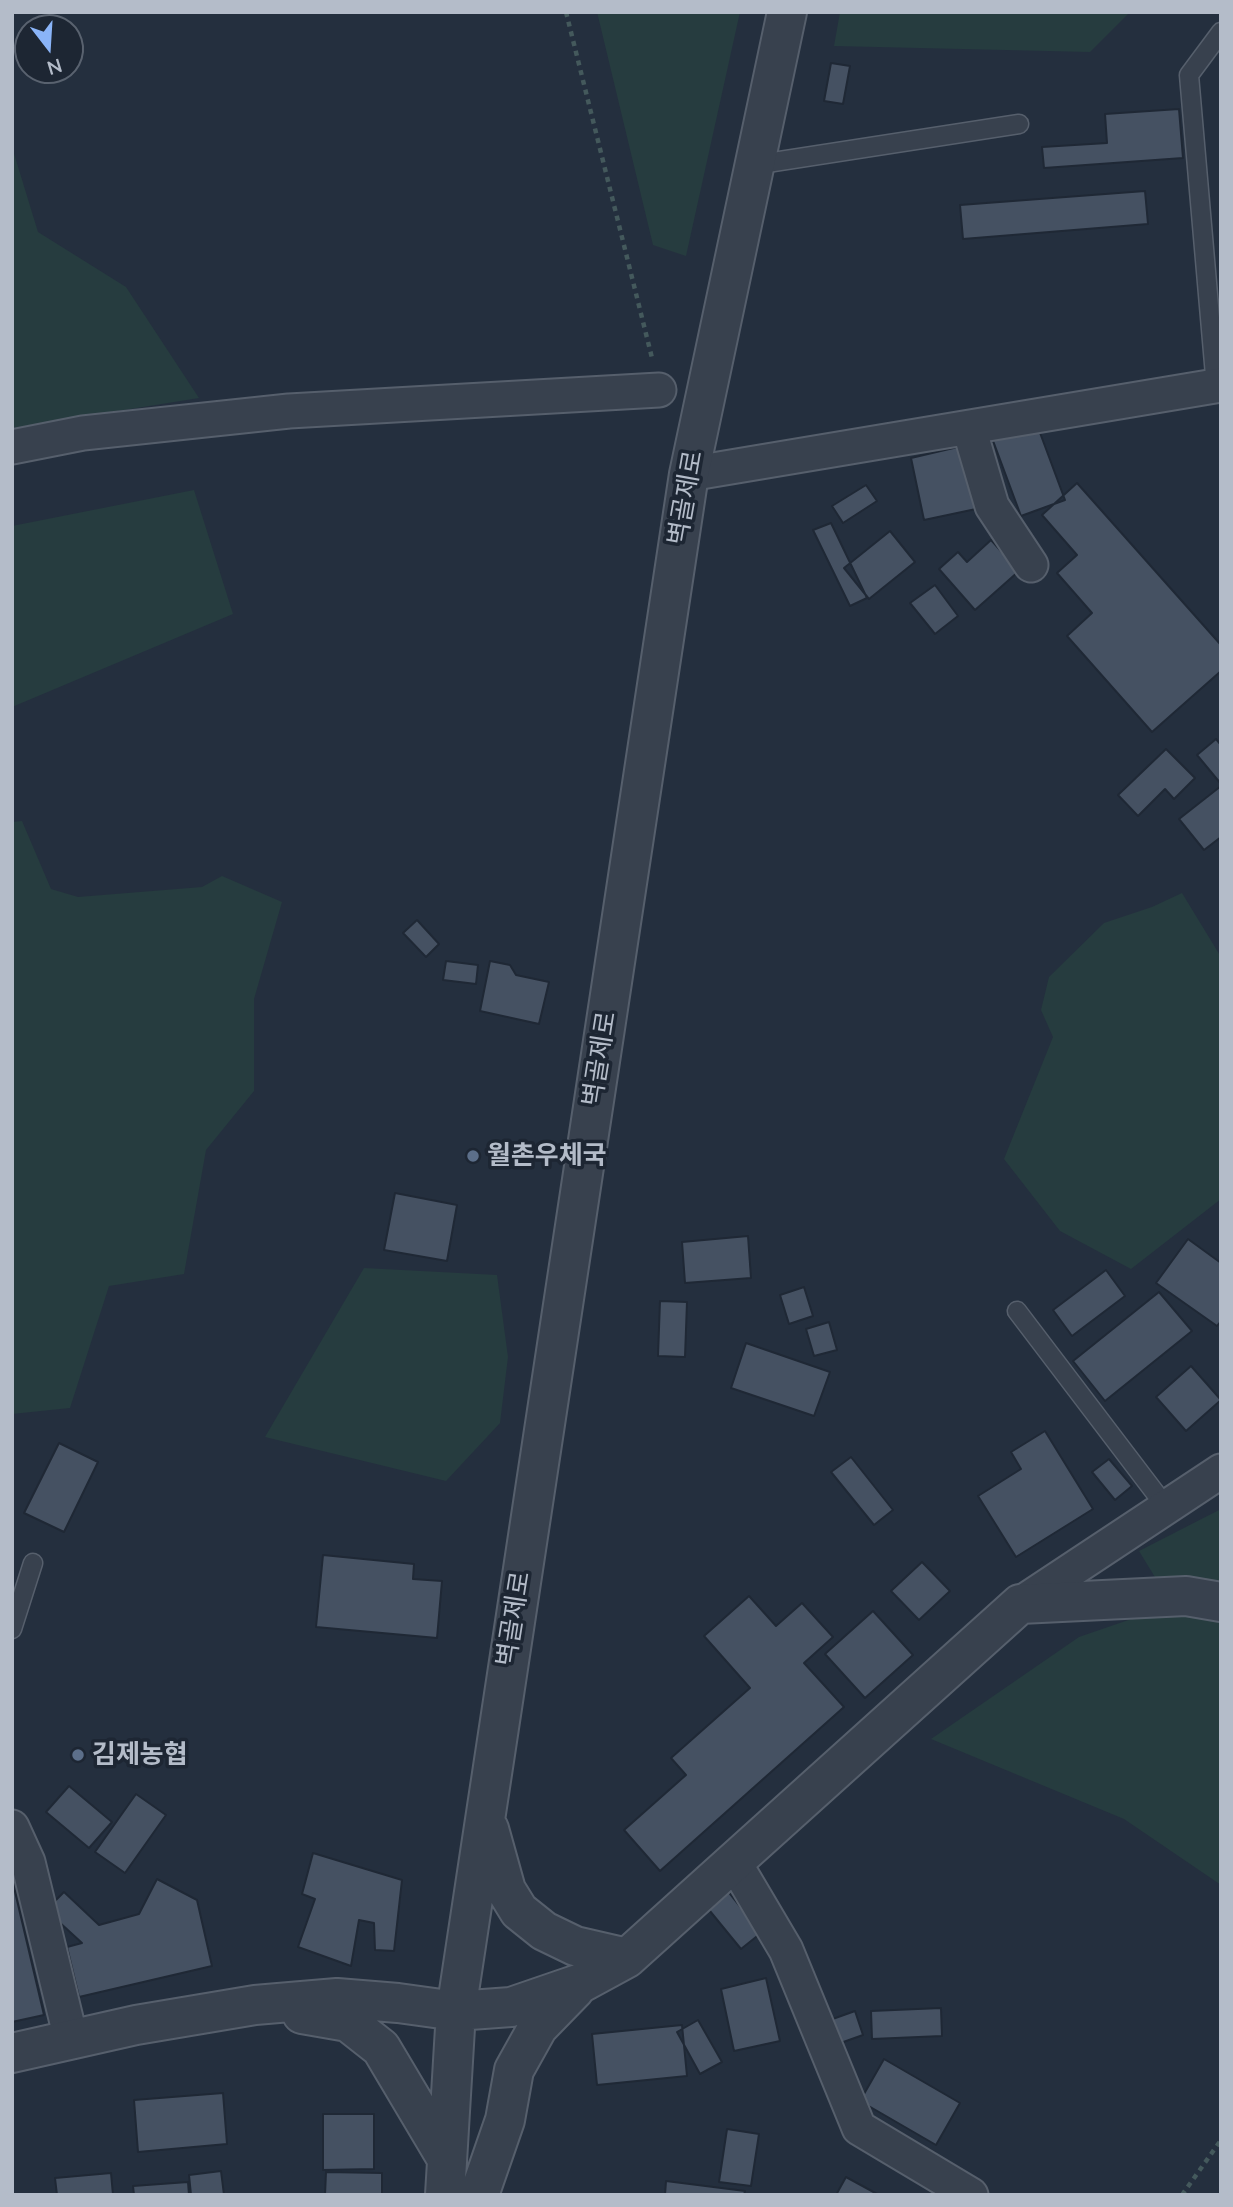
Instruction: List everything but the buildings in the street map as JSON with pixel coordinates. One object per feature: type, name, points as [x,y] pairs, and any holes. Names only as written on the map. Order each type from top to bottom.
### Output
[{"type":"street","name":"벽골제로","points":[[446,2177],[456,2011],[688,474],[787,12]]},
{"type":"street","points":[[688,474],[1219,386]]},
{"type":"street","points":[[12,447],[83,433],[289,411],[659,390]]},
{"type":"street","points":[[969,428],[992,506],[1031,565]]},
{"type":"street","points":[[12,2053],[71,2039],[255,2005],[337,1998],[456,2011],[511,2007],[581,1983],[627,1958],[1020,1604],[1221,1471]]},
{"type":"street","points":[[1020,1604],[1186,1596],[1221,1602]]},
{"type":"street","points":[[485,1812],[506,1889],[519,1911],[544,1931],[575,1946],[627,1958]]},
{"type":"street","points":[[12,1827],[28,1862],[71,2039]]},
{"type":"street","points":[[734,1862],[786,1950],[859,2128],[971,2195]]},
{"type":"street","points":[[500,2195],[505,2120],[514,2070],[538,2027],[581,1983]]},
{"type":"street","points":[[255,2005],[348,2022],[381,2048],[410,2092],[446,2177]]},
{"type":"street","points":[[479,2195],[505,2120]]},
{"type":"lane","points":[[1219,386],[1189,75],[1221,32]]},
{"type":"lane","points":[[754,165],[1019,124]]},
{"type":"lane","points":[[1017,1311],[1166,1507]]},
{"type":"lane","points":[[12,1629],[33,1563]]},
{"type":"path","points":[[566,12],[659,390]]},
{"type":"path","points":[[1182,2195],[1221,2140]]},
{"type":"green space","points":[[597,12],[740,12],[686,256],[653,245]]},
{"type":"green space","points":[[840,12],[1130,12],[1090,52],[834,46]]},
{"type":"green space","points":[[12,147],[38,232],[126,287],[199,398],[12,428]]},
{"type":"green space","points":[[194,490],[233,614],[12,707],[12,526]]},
{"type":"green space","points":[[22,821],[51,889],[78,897],[202,887],[222,876],[282,902],[254,999],[254,1091],[206,1150],[184,1274],[109,1286],[70,1408],[12,1414],[12,822]]},
{"type":"green space","points":[[1182,893],[1221,957],[1221,1199],[1131,1269],[1060,1231],[1004,1159],[1053,1037],[1041,1010],[1049,977],[1104,923],[1152,907]]},
{"type":"green space","points":[[364,1268],[497,1275],[508,1357],[500,1423],[446,1481],[265,1437]]},
{"type":"green space","points":[[1221,1509],[1221,1885],[1124,1819],[931,1739],[1079,1637],[1172,1605],[1139,1551]]},
{"type":"place","name":"월촌우체국","points":[[473,1156]]},
{"type":"place","name":"김제농협","points":[[78,1755]]}]
